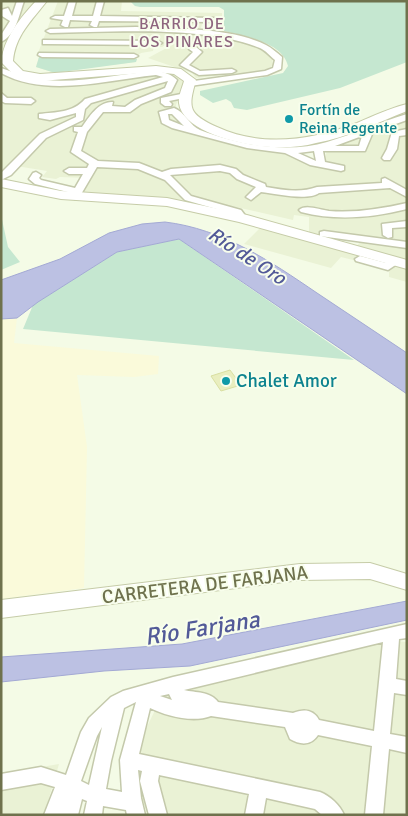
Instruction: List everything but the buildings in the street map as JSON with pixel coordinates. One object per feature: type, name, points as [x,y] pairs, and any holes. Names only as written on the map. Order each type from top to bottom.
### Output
[{"type":"street","points":[[1,40],[10,30],[21,1]]},
{"type":"street","points":[[42,1],[27,18],[8,53],[8,66],[17,72],[36,77],[156,73],[173,77]]},
{"type":"street","points":[[54,55],[74,1]]},
{"type":"street","points":[[85,56],[101,1]]},
{"type":"street","points":[[6,10],[5,14],[14,20]]},
{"type":"street","points":[[55,18],[214,20]]},
{"type":"street","points":[[139,31],[141,19]]},
{"type":"street","points":[[50,31],[202,32],[223,34],[271,50],[280,58],[277,68]]},
{"type":"street","points":[[46,42],[158,43]]},
{"type":"street","points":[[193,50],[198,52],[185,64],[185,90],[192,116],[212,133]]},
{"type":"street","points":[[42,55],[134,56]]},
{"type":"street","points":[[185,64],[202,60]]},
{"type":"street","points":[[185,90],[277,68]]},
{"type":"street","points":[[185,90],[261,74],[277,68]]},
{"type":"street","points":[[1,70],[18,79],[46,83],[166,70],[184,74],[190,80],[185,90]]},
{"type":"street","points":[[41,117],[81,108],[88,101],[124,93],[173,77]]},
{"type":"street","points":[[103,108],[127,110],[138,102],[168,90],[173,82],[173,77]]},
{"type":"street","points":[[18,79],[2,83],[4,92],[1,94],[5,100],[31,101]]},
{"type":"street","points":[[78,147],[79,130],[103,108],[124,93]]},
{"type":"street","points":[[286,148],[322,139],[407,107]]},
{"type":"street","points":[[81,108],[80,118],[42,136],[5,180],[77,193],[158,200],[242,218],[403,262]]},
{"type":"street","points":[[318,148],[407,117]]},
{"type":"street","points":[[194,131],[286,148],[362,149],[370,130]]},
{"type":"street","points":[[387,158],[393,145],[394,134],[407,132]]},
{"type":"street","points":[[78,147],[93,141]]},
{"type":"street","points":[[68,142],[78,147],[93,161],[92,168],[77,193]]},
{"type":"street","points":[[286,148],[321,165],[341,168]]},
{"type":"street","points":[[318,148],[321,165]]},
{"type":"street","points":[[69,171],[139,163],[162,175],[188,198],[235,210],[241,214],[242,218]]},
{"type":"street","points":[[162,175],[171,172],[220,168],[233,171],[240,177],[261,186],[260,189]]},
{"type":"street","points":[[36,175],[34,179],[38,182],[77,193]]},
{"type":"street","points":[[260,189],[276,192],[313,193],[315,190],[387,183],[407,194]]},
{"type":"street","points":[[251,198],[260,189]]},
{"type":"street","points":[[304,210],[327,214],[353,215],[381,212],[407,206]]},
{"type":"street","points":[[407,224],[386,226],[384,235],[407,236]]},
{"type":"street","points":[[324,234],[407,245]]},
{"type":"street","points":[[360,259],[388,266],[403,262]]},
{"type":"street","name":"CARRETERA DE FARJANA","points":[[1,609],[300,572],[370,571],[407,582]]},
{"type":"street","points":[[54,815],[59,798],[71,784],[92,726],[104,711],[117,702],[148,690],[399,632],[388,684],[378,814]]},
{"type":"street","points":[[173,684],[179,697],[207,701],[211,709]]},
{"type":"street","points":[[388,684],[407,688]]},
{"type":"street","points":[[148,690],[154,702],[164,706],[204,712],[211,709],[295,721],[294,730],[301,736],[310,734],[314,727],[407,745]]},
{"type":"street","points":[[1,782],[41,775],[71,784],[96,796],[134,809],[129,760],[134,735],[148,690]]},
{"type":"street","points":[[93,815],[102,761],[117,702]]},
{"type":"street","points":[[129,760],[259,787],[320,802],[335,815]]},
{"type":"street","points":[[152,765],[149,781],[158,815]]},
{"type":"street","points":[[70,815],[73,800],[71,784]]},
{"type":"street","points":[[254,815],[259,787]]},
{"type":"shaded area","points":[[1,1],[38,1],[19,20],[1,51]]},
{"type":"shaded area","points":[[58,1],[122,1],[121,11],[222,13],[222,22],[202,24],[201,28],[193,29],[192,34],[188,34],[188,36],[197,33],[227,38],[252,45],[272,57],[273,64],[262,71],[196,78],[192,73],[148,58],[187,37],[178,36],[177,39],[168,39],[167,44],[162,47],[154,47],[153,51],[141,53],[137,56],[136,62],[52,72],[36,67],[40,54],[38,53]]},
{"type":"shaded area","points":[[130,1],[407,1],[407,62],[340,88],[247,110],[234,108],[231,102],[226,99],[213,103],[200,95],[200,91],[283,73],[288,66],[285,58],[279,51],[262,41],[224,31],[224,10],[219,7],[140,7],[135,6]]},
{"type":"shaded area","points":[[39,57],[137,59],[136,62],[52,72],[36,67]]},
{"type":"shaded area","points":[[1,66],[14,76],[54,81],[140,72],[174,72],[186,81],[176,105],[177,111],[203,132],[232,142],[272,149],[308,163],[325,165],[327,145],[407,115],[407,282],[389,277],[389,269],[341,257],[331,268],[244,244],[260,228],[351,253],[360,242],[309,233],[309,217],[294,215],[293,220],[236,207],[160,197],[79,194],[89,178],[60,177],[56,179],[42,177],[47,171],[10,165],[1,175]]},
{"type":"shaded area","points":[[1,215],[8,247],[20,262],[1,270]]},
{"type":"shaded area","points":[[179,239],[354,360],[23,329],[33,305],[117,252]]},
{"type":"shaded area","points":[[17,318],[14,343],[159,356],[158,374],[134,377],[77,375],[87,447],[84,588],[1,599],[1,319]]},
{"type":"shaded area","points":[[383,640],[407,642],[407,815],[148,815],[138,789],[138,745],[162,696],[277,664]]},
{"type":"shaded area","points":[[59,764],[44,815],[1,815],[1,774]]},
{"type":"water","name":"Río de Oro","points":[[165,222],[207,232],[226,239],[264,258],[407,353],[407,394],[179,239],[117,252],[38,302],[17,318],[1,319],[1,280],[60,259],[109,233],[142,224]]},
{"type":"water","name":"Río Farjana","points":[[407,601],[407,620],[190,666],[104,671],[1,682],[1,657],[182,644]]},
{"type":"place","name":"Fortín de Reina Regente","points":[[289,119]]},
{"type":"place","name":"Chalet Amor","points":[[226,381]]},
{"type":"district","name":"BARRIO DE LOS PINARES","points":[[182,33]]}]
